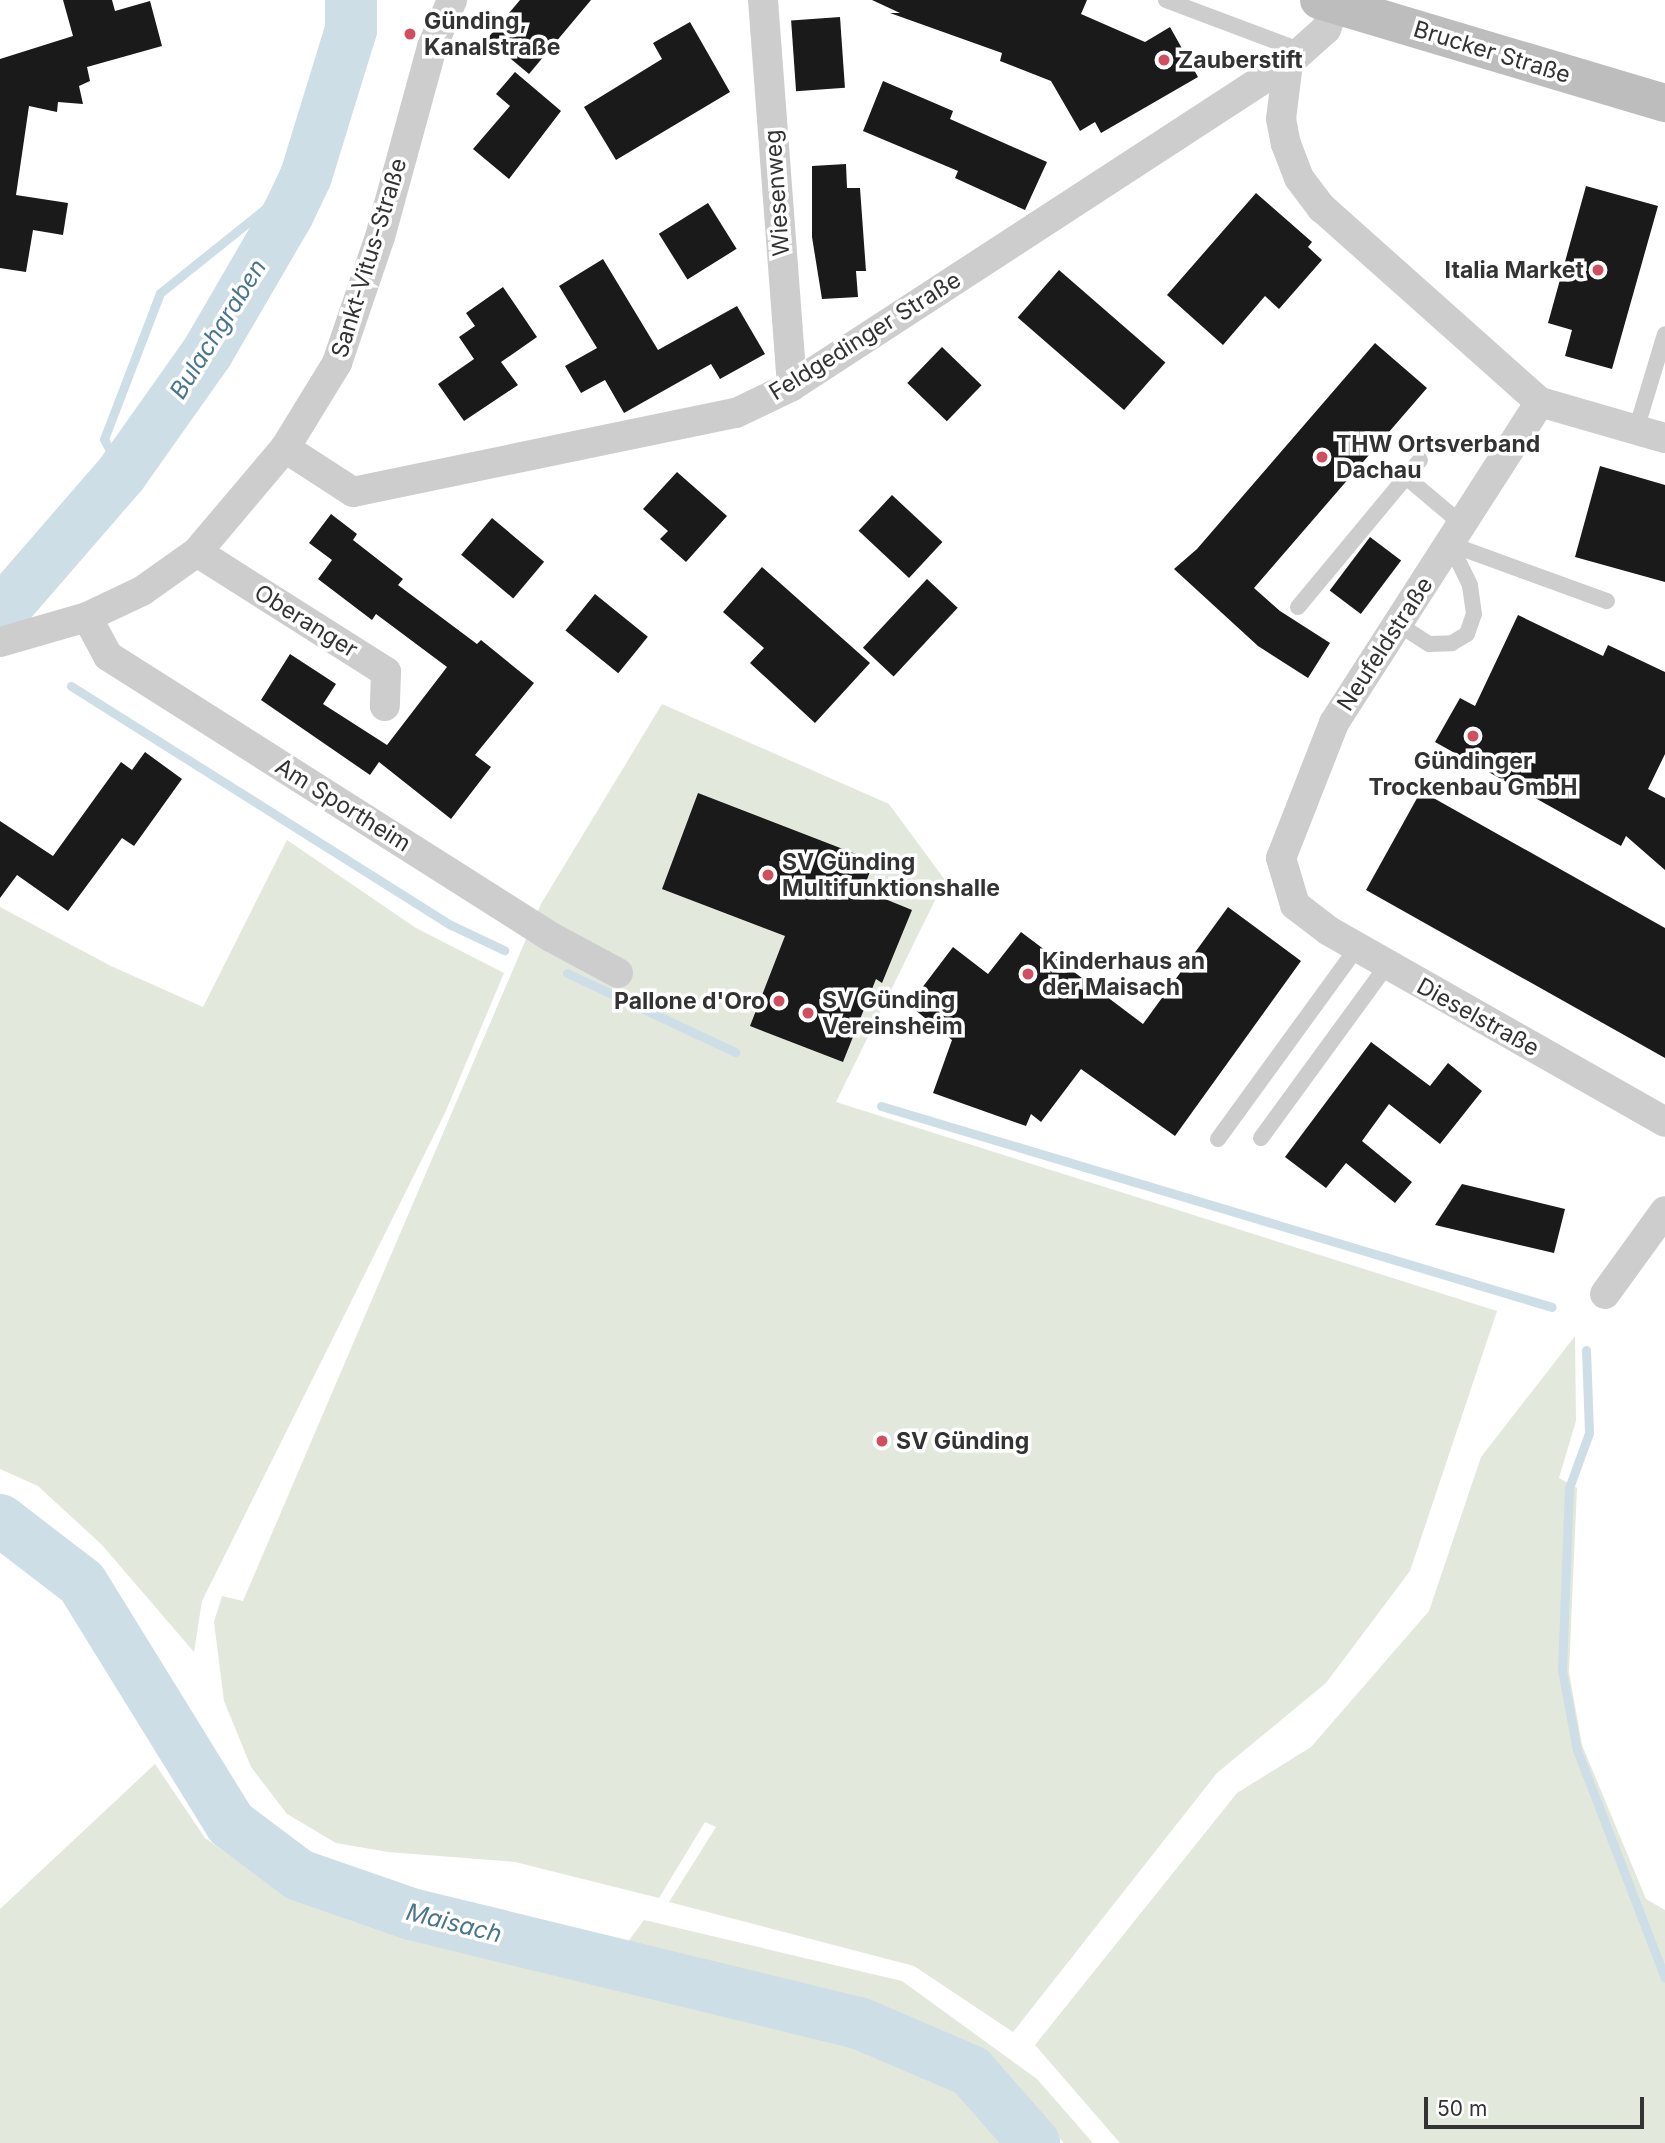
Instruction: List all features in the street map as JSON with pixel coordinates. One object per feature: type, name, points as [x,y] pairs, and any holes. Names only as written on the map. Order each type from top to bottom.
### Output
[{"type":"main road","name":"Brucker Straße","points":[[1327,3],[1665,103]]},
{"type":"street","name":"Sankt-Vitus-Straße","points":[[0,642],[87,617],[142,591],[197,552],[285,448],[337,363],[380,237],[432,47],[452,0]]},
{"type":"street","name":"Wiesenweg","points":[[763,0],[792,386]]},
{"type":"street","name":"Feldgedinger Straße","points":[[285,448],[354,492],[736,413],[792,386],[1295,57],[1326,29],[1327,3]]},
{"type":"street","points":[[1295,57],[1281,119],[1299,178],[1322,208],[1540,402],[1665,438]]},
{"type":"street","name":"Neufeldstraße","points":[[1295,905],[1281,858],[1334,723],[1540,402]]},
{"type":"street","name":"Oberanger","points":[[197,552],[386,672],[384,706]]},
{"type":"street","name":"Am Sportheim","points":[[87,617],[108,656],[551,937],[618,973]]},
{"type":"street","name":"Dieselstraße","points":[[1295,905],[1356,949],[1665,1122]]},
{"type":"street","points":[[1605,1294],[1665,1211]]},
{"type":"lane","points":[[1166,0],[1295,57]]},
{"type":"lane","points":[[1636,430],[1665,334]]},
{"type":"lane","points":[[1298,607],[1420,460]]},
{"type":"lane","points":[[1406,477],[1456,534],[1607,601]]},
{"type":"lane","points":[[1398,624],[1429,644],[1452,643],[1467,634],[1474,614],[1470,585],[1456,534]]},
{"type":"lane","points":[[1218,1139],[1356,949]]},
{"type":"lane","points":[[1261,1138],[1387,965]]},
{"type":"shaded area","name":"SV Günding","points":[[662,704],[889,804],[945,880],[836,1102],[1497,1311],[1410,1571],[1326,1683],[1217,1773],[1013,2032],[914,1966],[669,1902],[716,1827],[705,1822],[659,1898],[515,1862],[388,1852],[336,1843],[287,1814],[251,1767],[224,1701],[214,1622],[222,1596],[243,1601],[541,904]]},
{"type":"shaded area","points":[[287,840],[416,928],[504,973],[445,1113],[202,1601],[194,1652],[102,1545],[38,1486],[0,1469],[0,907],[111,966],[203,1007]]},
{"type":"shaded area","points":[[1575,1336],[1576,1421],[1559,1478],[1577,1488],[1569,1672],[1582,1745],[1646,1899],[1665,1910],[1665,2143],[1120,2143],[1035,2045],[1237,1793],[1311,1747],[1429,1611],[1481,1457]]},
{"type":"shaded area","points":[[155,1764],[205,1838],[273,1885],[352,1921],[832,2032],[914,2056],[962,2094],[1003,2143],[0,2143],[0,1909]]},
{"type":"shaded area","points":[[644,1920],[902,1981],[1037,2079],[1093,2143],[1064,2143],[986,2058],[861,2001],[627,1943]]},
{"type":"building","points":[[63,0],[112,0],[115,11],[150,1],[162,46],[87,67],[90,81],[79,86],[83,104],[58,102],[57,112],[29,106],[16,195],[68,203],[63,235],[33,230],[26,272],[0,268],[0,59],[73,36]]},
{"type":"building","points":[[520,0],[591,0],[529,74],[487,39]]},
{"type":"building","points":[[872,0],[1087,0],[1081,14],[1145,42],[1170,27],[1198,77],[1101,133],[1095,122],[1080,131],[1051,81],[1000,61],[1002,53],[890,13],[900,13]]},
{"type":"building","points":[[840,17],[845,88],[796,91],[791,20]]},
{"type":"building","points":[[690,22],[730,92],[616,160],[584,107],[662,59],[653,43]]},
{"type":"building","points":[[515,72],[561,111],[509,179],[473,149],[510,106],[496,94]]},
{"type":"building","points":[[883,81],[953,111],[950,119],[1047,162],[1025,210],[955,178],[958,171],[863,131]]},
{"type":"building","points":[[846,164],[847,188],[860,188],[866,271],[856,271],[858,297],[822,299],[812,237],[812,166]]},
{"type":"building","points":[[1586,186],[1658,206],[1612,369],[1565,356],[1572,330],[1548,323]]},
{"type":"building","points":[[1256,193],[1312,242],[1308,247],[1322,260],[1279,309],[1265,296],[1223,345],[1167,295]]},
{"type":"building","points":[[708,203],[737,249],[687,280],[659,234]]},
{"type":"building","points":[[603,259],[658,350],[737,306],[765,354],[720,379],[711,364],[624,413],[605,380],[581,393],[565,366],[597,348],[559,286]]},
{"type":"building","points":[[1059,270],[1165,363],[1124,410],[1018,318]]},
{"type":"building","points":[[503,287],[537,337],[501,362],[518,385],[464,421],[438,384],[474,359],[459,337],[475,326],[466,313]]},
{"type":"building","name":"THW Ortsverband Dachau","points":[[1375,343],[1427,388],[1254,588],[1280,611],[1330,643],[1308,678],[1258,646],[1174,569],[1197,549]]},
{"type":"building","points":[[942,347],[982,385],[947,421],[907,383]]},
{"type":"building","points":[[1600,466],[1665,485],[1665,582],[1575,557]]},
{"type":"building","points":[[677,472],[727,516],[686,562],[660,539],[668,531],[643,509]]},
{"type":"building","points":[[892,495],[942,542],[909,578],[859,531]]},
{"type":"building","points":[[331,514],[357,534],[353,540],[403,579],[398,585],[477,644],[481,640],[534,683],[475,755],[491,767],[451,819],[379,762],[370,775],[261,700],[290,654],[336,684],[323,704],[387,745],[447,667],[376,614],[372,620],[318,579],[332,560],[309,543]]},
{"type":"building","points":[[492,518],[544,562],[513,598],[461,555]]},
{"type":"building","points":[[1370,537],[1401,560],[1361,614],[1330,591]]},
{"type":"building","points":[[762,567],[870,663],[815,723],[750,663],[764,648],[723,612]]},
{"type":"building","points":[[927,579],[958,608],[894,676],[863,648]]},
{"type":"building","points":[[595,594],[648,637],[618,673],[565,631]]},
{"type":"building","points":[[1518,615],[1603,656],[1608,645],[1665,672],[1665,754],[1648,789],[1665,798],[1665,870],[1626,836],[1621,846],[1435,742],[1460,698],[1475,706]]},
{"type":"building","points":[[145,752],[182,779],[134,846],[122,838],[68,911],[17,875],[0,898],[0,821],[53,856],[121,762],[132,770]]},
{"type":"building","points":[[1421,791],[1665,928],[1665,1058],[1366,890]]},
{"type":"building","points":[[698,793],[874,861],[863,890],[912,910],[882,983],[876,979],[843,1062],[750,1026],[785,936],[662,889]]},
{"type":"building","points":[[1228,907],[1301,961],[1175,1136],[1081,1069],[1041,1122],[1031,1114],[1026,1126],[933,1093],[952,1040],[909,1005],[953,947],[988,974],[1021,932],[1143,1024]]},
{"type":"building","points":[[1371,1042],[1430,1086],[1448,1063],[1482,1091],[1440,1144],[1389,1104],[1362,1141],[1412,1182],[1395,1203],[1346,1163],[1326,1188],[1285,1157]]},
{"type":"building","points":[[1462,1184],[1565,1209],[1554,1253],[1435,1225]]},
{"type":"waterway","name":"Bulachgraben","points":[[0,614],[122,473],[207,353],[288,214],[306,176],[351,30],[351,0]]},
{"type":"waterway","points":[[122,473],[104,439],[160,293],[306,176]]},
{"type":"waterway","points":[[71,686],[451,925],[504,950]]},
{"type":"waterway","points":[[567,973],[735,1052]]},
{"type":"waterway","points":[[881,1106],[1552,1307]]},
{"type":"waterway","points":[[1586,1350],[1589,1433],[1569,1488],[1562,1670],[1577,1750],[1665,1978]]},
{"type":"waterway","name":"Maisach","points":[[0,1520],[82,1583],[231,1824],[299,1875],[411,1914],[859,2023],[971,2071],[1034,2143]]},
{"type":"place","name":"Günding, Kanalstraße","points":[[410,34]]},
{"type":"place","name":"Zauberstift","points":[[1164,60]]},
{"type":"place","name":"Italia Market","points":[[1598,270]]},
{"type":"place","name":"THW Ortsverband Dachau","points":[[1322,457]]},
{"type":"place","name":"Gündinger Trockenbau GmbH","points":[[1473,736]]},
{"type":"place","name":"SV Günding Multifunktionshalle","points":[[768,875]]},
{"type":"place","name":"Kinderhaus an der Maisach","points":[[1028,974]]},
{"type":"place","name":"Pallone d'Oro","points":[[779,1001]]},
{"type":"place","name":"SV Günding Vereinsheim","points":[[808,1013]]},
{"type":"place","name":"SV Günding","points":[[882,1441]]}]
